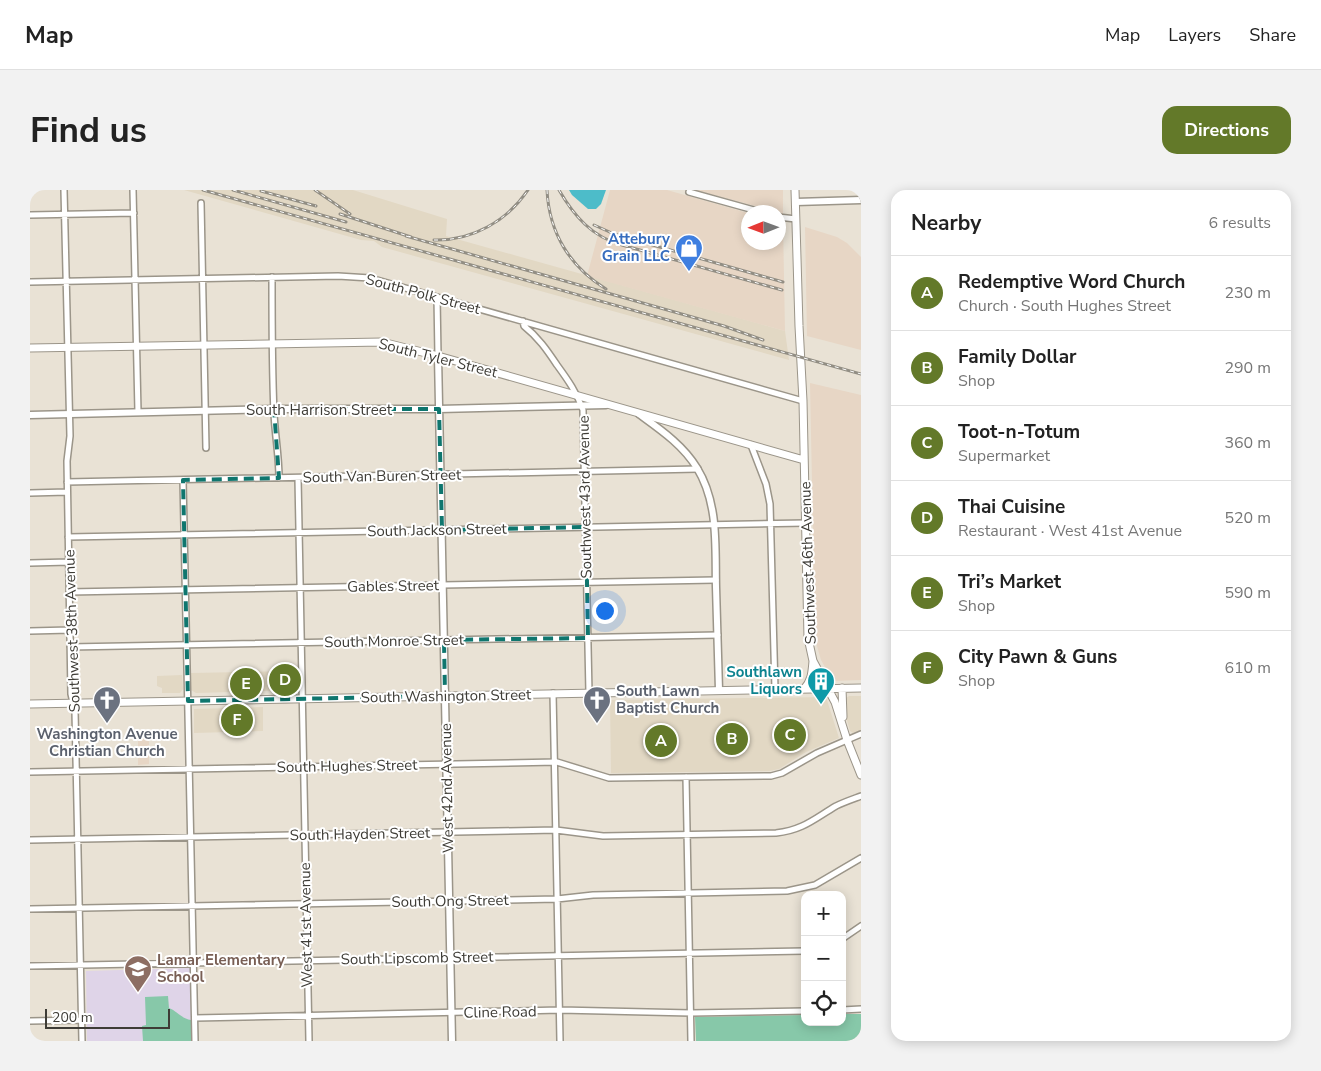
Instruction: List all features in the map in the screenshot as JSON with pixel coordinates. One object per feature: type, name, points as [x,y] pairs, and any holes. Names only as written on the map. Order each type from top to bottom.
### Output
[{"type":"main road","name":"Southwest 46th Avenue","points":[[795,190],[803,401],[808,638],[813,661],[835,702],[861,775]]},
{"type":"main road","name":"South Tyler Street","points":[[30,348],[382,342],[438,356],[804,460]]},
{"type":"main road","points":[[804,689],[812,677],[813,661]]},
{"type":"main road","points":[[842,688],[846,737]]},
{"type":"main road","name":"South Washington Street","points":[[30,704],[861,688]]},
{"type":"street","name":"Southwest 38th Avenue","points":[[64,190],[69,414],[67,482],[68,562],[71,694],[75,711],[82,1041]]},
{"type":"street","points":[[133,190],[138,412]]},
{"type":"street","points":[[689,192],[741,206]]},
{"type":"street","points":[[796,202],[861,200]]},
{"type":"street","points":[[201,203],[206,448]]},
{"type":"street","points":[[30,215],[134,213]]},
{"type":"street","points":[[786,218],[796,219]]},
{"type":"street","name":"South Polk Street","points":[[30,282],[356,276],[370,278],[803,401]]},
{"type":"street","points":[[272,277],[275,439],[278,452],[279,478]]},
{"type":"street","points":[[437,297],[438,356]]},
{"type":"street","name":"Southwest 43rd Avenue","points":[[522,321],[524,326],[547,348],[578,397],[583,410],[589,693]]},
{"type":"street","name":"West 42nd Avenue","points":[[438,356],[452,1041]]},
{"type":"street","name":"South Harrison Street","points":[[30,415],[274,409],[439,409],[609,405]]},
{"type":"street","points":[[638,413],[680,446],[698,469],[709,495],[715,525],[719,690]]},
{"type":"street","points":[[751,445],[766,484],[772,524],[775,689]]},
{"type":"street","name":"South Van Buren Street","points":[[67,482],[698,469]]},
{"type":"street","name":"West 41st Avenue","points":[[298,478],[309,1041]]},
{"type":"street","points":[[183,480],[195,1041]]},
{"type":"street","points":[[30,493],[67,492]]},
{"type":"street","name":"South Jackson Street","points":[[68,538],[806,523]]},
{"type":"street","points":[[30,563],[68,562]]},
{"type":"street","name":"Gables Street","points":[[69,592],[716,580]]},
{"type":"street","points":[[30,631],[70,630]]},
{"type":"street","name":"South Monroe Street","points":[[70,648],[718,635]]},
{"type":"street","points":[[553,693],[560,1041]]},
{"type":"street","name":"South Hughes Street","points":[[30,772],[555,762],[596,776],[609,778],[777,775],[846,737],[861,734]]},
{"type":"street","points":[[686,777],[691,1041]]},
{"type":"street","name":"South Hayden Street","points":[[30,840],[556,830],[603,836],[776,833],[792,830],[810,823],[841,804],[861,796]]},
{"type":"street","name":"South Ong Street","points":[[30,909],[557,899],[593,895],[796,890],[826,880],[861,858]]},
{"type":"street","points":[[846,936],[861,926]]},
{"type":"street","name":"South Lipscomb Street","points":[[30,966],[801,951]]},
{"type":"street","points":[[846,1010],[861,1009]]},
{"type":"street","name":"Cline Road","points":[[195,1018],[560,1010],[691,1013],[801,1010]]},
{"type":"street","points":[[30,1021],[81,1020]]},
{"type":"highlighted area","points":[[274,409],[439,409],[442,530],[586,527],[588,638],[444,640],[445,696],[188,701],[183,480],[279,478]]},
{"type":"shaded area","points":[[184,190],[353,190],[447,219],[446,236],[785,331],[789,360],[382,247],[374,241],[361,240]]},
{"type":"shaded area","points":[[610,190],[667,190],[741,211],[741,250],[784,250],[785,331],[587,276]]},
{"type":"shaded area","points":[[695,190],[783,190],[783,205],[752,205]]},
{"type":"shaded area","points":[[805,227],[837,237],[847,243],[861,257],[861,350],[807,336]]},
{"type":"shaded area","points":[[810,383],[861,395],[861,680],[833,681],[821,660],[815,635]]},
{"type":"shaded area","points":[[296,671],[297,688],[295,690],[196,693],[191,690],[191,673]]},
{"type":"shaded area","points":[[182,675],[183,689],[180,693],[162,693],[162,688],[157,686],[157,676]]},
{"type":"shaded area","points":[[849,696],[861,696],[861,731],[853,733],[850,731],[846,717],[846,698]]},
{"type":"shaded area","points":[[826,697],[839,738],[806,752],[779,769],[769,771],[611,773],[610,700]]},
{"type":"shaded area","points":[[263,707],[263,731],[194,733],[194,709]]},
{"type":"shaded area","points":[[138,738],[149,738],[149,764],[138,765]]},
{"type":"shaded area","name":"Lamar Elementary School","points":[[190,968],[192,1041],[87,1041],[86,971]]},
{"type":"green space","points":[[168,996],[169,1008],[191,1020],[192,1041],[143,1041],[142,1026],[146,1025],[145,997]]},
{"type":"green space","points":[[846,1014],[861,1014],[861,1041],[696,1041],[695,1017],[801,1015],[801,1026],[846,1026]]},
{"type":"water","points":[[569,190],[606,190],[601,204],[596,209],[588,209]]},
{"type":"railway","points":[[203,190],[861,374]]},
{"type":"railway","points":[[233,190],[346,222]]},
{"type":"railway","points":[[315,190],[350,214]]},
{"type":"railway","points":[[434,240],[462,237],[487,227],[510,211],[528,190]]},
{"type":"railway","points":[[547,190],[552,221],[564,247],[582,270],[606,289]]},
{"type":"railway","points":[[559,190],[578,217],[602,237],[622,245],[782,290]]},
{"type":"railway","points":[[261,191],[316,206]]},
{"type":"railway","points":[[340,214],[411,237]]},
{"type":"railway","points":[[594,225],[614,234],[783,282]]},
{"type":"railway","points":[[406,236],[724,326],[763,340]]},
{"type":"place","name":"Attebury Grain LLC","points":[[689,272]]},
{"type":"place","name":"Thai Cuisine","points":[[285,680]]},
{"type":"place","name":"Tri’s Market","points":[[246,684]]},
{"type":"place","name":"Southlawn Liquors","points":[[821,705]]},
{"type":"place","name":"City Pawn & Guns","points":[[237,720]]},
{"type":"place","name":"Washington Avenue Christian Church","points":[[107,724]]},
{"type":"place","name":"South Lawn Baptist Church","points":[[597,724]]},
{"type":"place","name":"Toot-n-Totum","points":[[790,735]]},
{"type":"place","name":"Family Dollar","points":[[732,739]]},
{"type":"place","name":"Redemptive Word Church","points":[[661,741]]},
{"type":"place","name":"Lamar Elementary School","points":[[138,993]]}]
